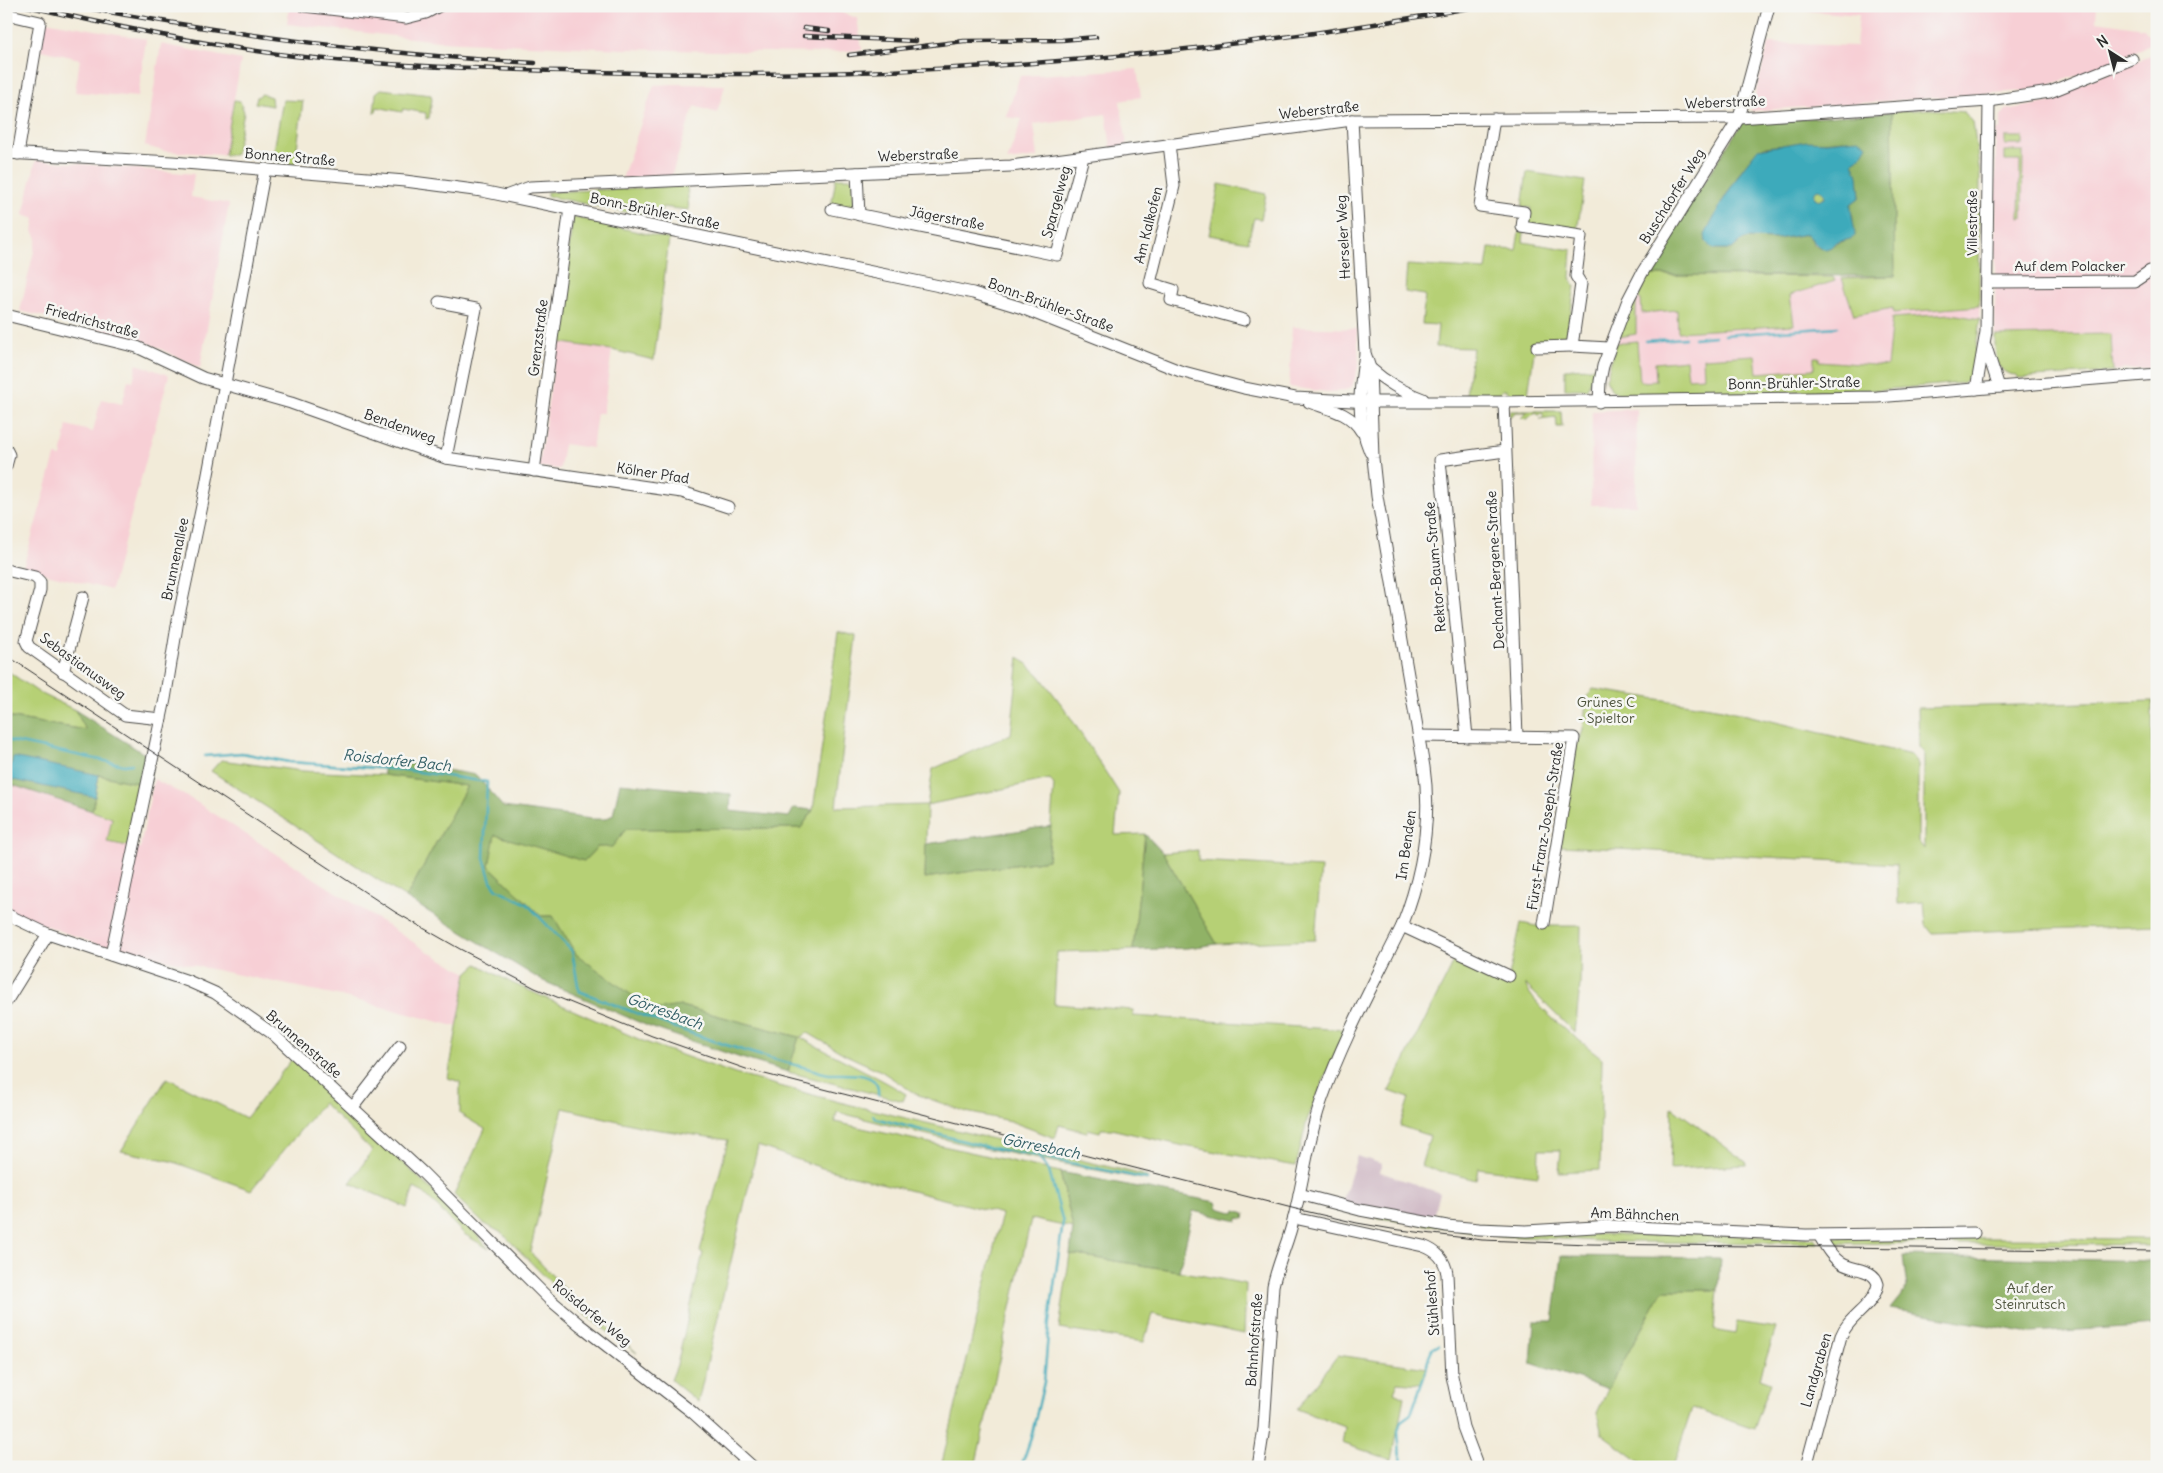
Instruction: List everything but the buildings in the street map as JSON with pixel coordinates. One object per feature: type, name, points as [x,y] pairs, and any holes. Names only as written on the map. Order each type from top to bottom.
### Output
[{"type":"street","points":[[304,6],[406,18],[426,13],[439,6]]},
{"type":"street","name":"Buschdorfer Weg","points":[[1599,402],[1600,381],[1609,348],[1625,306],[1642,273],[1739,118],[1769,6]]},
{"type":"street","points":[[6,14],[40,22],[18,154]]},
{"type":"street","name":"Weberstraße","points":[[506,195],[530,187],[1011,166],[1352,120],[1739,118],[1989,101],[2050,92],[2132,59]]},
{"type":"street","name":"Villestraße","points":[[1976,390],[1986,345],[1989,101]]},
{"type":"street","points":[[1494,119],[1480,206],[1524,212],[1522,227],[1581,236],[1576,276],[1581,284],[1572,346]]},
{"type":"street","name":"Herseler Weg","points":[[1352,120],[1365,353],[1359,401]]},
{"type":"street","name":"Am Kalkofen","points":[[1169,144],[1174,186],[1150,283],[1173,290],[1171,300],[1244,320]]},
{"type":"street","name":"Bonner Straße","points":[[6,153],[163,161],[405,182],[506,195],[570,208]]},
{"type":"street","name":"Spargelweg","points":[[1057,255],[1083,157]]},
{"type":"street","name":"Brunnenallee","points":[[111,955],[161,719],[265,169]]},
{"type":"street","points":[[857,173],[859,215]]},
{"type":"street","name":"Bonn-Brühler-Straße","points":[[570,208],[973,293],[1019,307],[1180,371],[1244,388],[1295,398],[1371,402],[1599,402],[1877,397],[2157,374]]},
{"type":"street","name":"Grenzstraße","points":[[534,471],[570,208]]},
{"type":"street","name":"Jägerstraße","points":[[832,209],[1057,255]]},
{"type":"street","name":"Auf dem Polacker","points":[[1988,282],[2135,280],[2150,270]]},
{"type":"street","points":[[439,302],[476,309],[446,458]]},
{"type":"street","name":"Friedrichstraße","points":[[6,316],[136,347],[203,378],[224,384]]},
{"type":"street","name":"Villestraße","points":[[1986,345],[1999,387]]},
{"type":"street","points":[[1537,347],[1609,348]]},
{"type":"street","name":"Herseler Weg","points":[[1365,353],[1370,368],[1371,402]]},
{"type":"street","name":"Bonn-Brühler-Straße","points":[[1370,368],[1394,387],[1432,402]]},
{"type":"street","name":"Bendenweg","points":[[224,384],[291,402],[446,458],[570,476]]},
{"type":"street","points":[[1295,398],[1347,416],[1355,422],[1363,435]]},
{"type":"street","name":"Im Benden","points":[[1359,401],[1363,435],[1373,458]]},
{"type":"street","name":"Im Benden","points":[[1294,1218],[1309,1143],[1327,1084],[1402,926],[1416,888],[1426,833],[1426,780],[1386,554],[1373,458],[1371,402]]},
{"type":"street","name":"Dechant-Bergene-Straße","points":[[1504,402],[1517,736]]},
{"type":"street","points":[[6,450],[9,455],[6,466]]},
{"type":"street","name":"Rektor-Baum-Straße","points":[[1466,737],[1440,460],[1505,451]]},
{"type":"street","name":"Kölner Pfad","points":[[570,476],[682,492],[697,495],[728,507]]},
{"type":"street","name":"Sebastianusweg","points":[[6,570],[34,577],[40,582],[40,590],[26,641],[29,647],[125,715],[161,719]]},
{"type":"street","points":[[63,672],[83,597]]},
{"type":"street","name":"Fürst-Franz-Joseph-Straße","points":[[1419,736],[1574,738],[1544,924]]},
{"type":"street","name":"Brunnenstraße","points":[[6,914],[48,934],[188,981],[215,994],[273,1034],[422,1172]]},
{"type":"street","points":[[1402,926],[1509,976]]},
{"type":"street","points":[[6,1002],[48,934]]},
{"type":"street","points":[[353,1107],[400,1046]]},
{"type":"street","name":"Roisdorfer Weg","points":[[422,1172],[554,1303],[692,1412],[753,1467]]},
{"type":"street","name":"Am Bähnchen","points":[[1299,1194],[1360,1210],[1479,1229],[1526,1231],[1612,1226],[1696,1232],[1819,1235],[1974,1233]]},
{"type":"street","name":"Bahnhofstraße","points":[[1258,1467],[1264,1428],[1272,1294],[1278,1266],[1294,1218]]},
{"type":"street","name":"Stühleshof","points":[[1294,1218],[1423,1246],[1434,1251],[1441,1258],[1447,1274],[1452,1376],[1463,1427],[1478,1467]]},
{"type":"street","name":"Landgraben","points":[[1806,1467],[1841,1336],[1849,1321],[1875,1296],[1878,1284],[1871,1274],[1840,1263],[1819,1235]]},
{"type":"shaded area","points":[[289,6],[823,6],[857,18],[862,50],[818,53],[625,49],[438,41],[287,24]]},
{"type":"shaded area","points":[[1772,6],[2097,6],[2096,21],[2144,28],[2154,43],[2095,69],[2035,90],[1751,111],[1769,43],[1856,46],[1859,15],[1771,8]]},
{"type":"shaded area","points":[[45,21],[146,39],[138,97],[75,92],[80,59],[41,50]]},
{"type":"shaded area","points":[[161,44],[241,60],[224,155],[164,151],[145,146]]},
{"type":"shaded area","points":[[2157,53],[2157,367],[2018,378],[2017,375],[2005,373],[1998,363],[1995,347],[1996,130],[2000,130],[2001,116],[2006,110],[2057,101],[2058,93]]},
{"type":"shaded area","points":[[1137,69],[1141,97],[1120,101],[1127,145],[1111,148],[1106,114],[1034,124],[1038,157],[1007,161],[1022,119],[1006,117],[1020,76]]},
{"type":"shaded area","points":[[654,85],[725,85],[717,113],[694,106],[671,177],[622,179]]},
{"type":"shaded area","points":[[36,160],[194,174],[191,197],[229,204],[200,368],[138,338],[20,311],[37,238],[33,231],[35,219],[23,215]]},
{"type":"shaded area","points":[[1645,275],[1842,278],[1980,276],[1979,329],[1973,371],[1975,372],[1962,383],[1878,390],[1626,397],[1615,393],[1607,384],[1606,373],[1634,299],[1636,300],[1642,289]]},
{"type":"shaded area","points":[[1292,327],[1357,329],[1359,364],[1352,387],[1344,391],[1328,392],[1289,387]]},
{"type":"shaded area","points":[[557,342],[612,350],[603,413],[597,413],[592,448],[564,444],[560,469],[539,467]]},
{"type":"shaded area","points":[[137,364],[169,375],[111,590],[23,568],[55,456],[61,457],[67,425],[93,432],[101,399],[122,404],[128,380],[133,381]]},
{"type":"shaded area","points":[[1637,409],[1636,505],[1591,505],[1592,411]]},
{"type":"shaded area","points":[[154,779],[193,800],[427,951],[467,973],[458,1027],[337,995],[105,947],[6,909],[6,783],[112,818],[107,842],[140,848]]},
{"type":"shaded area","points":[[1357,1156],[1382,1164],[1380,1172],[1440,1193],[1431,1223],[1341,1206]]},
{"type":"green space","points":[[381,89],[431,95],[429,118],[426,119],[426,113],[403,109],[402,112],[377,107],[374,113],[376,93]]},
{"type":"green space","points":[[262,94],[271,97],[272,106],[255,103],[257,97]]},
{"type":"green space","points":[[234,100],[240,101],[244,112],[236,153],[224,155]]},
{"type":"green space","points":[[283,100],[303,101],[295,164],[278,163],[273,156]]},
{"type":"green space","points":[[1928,109],[1964,112],[1973,122],[1980,175],[1979,306],[1893,313],[1893,308],[1854,315],[1842,278],[1895,276],[1892,112]]},
{"type":"green space","points":[[1892,112],[1895,276],[1645,275],[1742,123]],"holes":[[[1844,140],[1857,158],[1853,162],[1858,179],[1860,197],[1851,204],[1850,210],[1853,217],[1845,241],[1822,248],[1814,244],[1807,234],[1777,239],[1748,238],[1742,240],[1732,249],[1714,249],[1713,221],[1722,202],[1743,168],[1764,147]]]},
{"type":"green space","points":[[2005,137],[2023,137],[2023,145],[2005,145]]},
{"type":"green space","points":[[2005,151],[2023,151],[2022,218],[2019,218],[2020,161],[2005,161]]},
{"type":"green space","points":[[1527,172],[1585,181],[1577,231],[1528,226],[1531,208],[1522,207]]},
{"type":"green space","points":[[836,178],[849,178],[853,180],[854,212],[831,207]]},
{"type":"green space","points":[[1219,184],[1266,194],[1261,219],[1254,218],[1248,242],[1209,235]]},
{"type":"green space","points":[[687,186],[689,210],[662,207],[660,219],[547,196],[547,192]]},
{"type":"green space","points":[[1819,188],[1825,194],[1819,200],[1813,194]]},
{"type":"green space","points":[[573,217],[669,239],[654,360],[612,350],[557,342]]},
{"type":"green space","points":[[1519,232],[1524,232],[1523,242],[1572,250],[1570,278],[1575,286],[1566,342],[1535,345],[1528,395],[1509,394],[1507,390],[1502,390],[1499,395],[1466,394],[1473,348],[1436,347],[1438,325],[1422,324],[1425,295],[1405,292],[1407,265],[1486,270],[1489,248],[1516,250]]},
{"type":"green space","points":[[1645,275],[1833,277],[1835,281],[1790,295],[1794,325],[1678,332],[1677,310],[1642,313],[1641,300],[1638,298]]},
{"type":"green space","points":[[1634,299],[1636,301],[1636,334],[1619,337]]},
{"type":"green space","points":[[1951,314],[1980,319],[1973,371],[1975,372],[1962,383],[1878,390],[1626,397],[1612,391],[1606,379],[1616,343],[1637,341],[1640,382],[1656,381],[1655,363],[1686,360],[1688,378],[1704,377],[1703,358],[1755,355],[1757,373],[1814,369],[1814,357],[1819,357],[1819,361],[1887,366],[1892,318]]},
{"type":"green space","points":[[2111,334],[2113,372],[2018,378],[2017,375],[2010,374],[2000,367],[1995,350],[1995,336]]},
{"type":"green space","points":[[1596,368],[1587,389],[1565,389],[1565,369]]},
{"type":"green space","points":[[1510,411],[1561,411],[1562,427],[1557,427],[1556,417],[1539,419],[1544,416],[1542,413],[1538,415],[1536,412],[1527,419],[1521,418],[1527,412],[1516,412],[1509,417]]},
{"type":"green space","points":[[838,632],[856,636],[836,807],[927,805],[933,769],[1011,734],[1019,657],[1039,675],[1065,709],[1119,793],[1115,835],[1145,834],[1133,950],[1057,952],[1054,1004],[1133,1010],[1133,1016],[1345,1030],[1307,1120],[1296,1166],[1184,1146],[1111,1129],[1101,1129],[1100,1132],[1088,1129],[1087,1132],[1059,1125],[1055,1138],[1010,1121],[966,1112],[916,1094],[881,1071],[846,1055],[808,1033],[800,1037],[906,1094],[903,1101],[788,1072],[799,1037],[681,1006],[652,1011],[575,954],[553,916],[541,916],[489,866],[494,834],[584,861],[597,847],[612,846],[626,829],[801,828],[813,810]],"holes":[[[1050,779],[1054,785],[1048,860],[925,878],[927,805]]]},
{"type":"green space","points":[[6,670],[38,692],[75,710],[87,730],[6,717]]},
{"type":"green space","name":"Grünes C - Spieltor","points":[[1593,689],[1722,709],[1911,755],[1918,764],[1918,841],[1924,849],[1924,753],[1919,747],[1918,708],[2152,701],[2153,805],[2157,806],[2157,925],[1932,933],[1926,925],[1924,902],[1898,904],[1897,864],[1560,846],[1577,744],[1583,730],[1587,701]]},
{"type":"green space","points":[[75,710],[146,755],[141,784],[99,775],[92,811],[6,783],[6,717],[86,730]]},
{"type":"green space","points":[[382,759],[476,775],[503,807],[591,819],[605,819],[613,815],[620,783],[731,794],[730,811],[789,817],[794,808],[813,810],[801,828],[626,829],[612,847],[597,847],[584,861],[495,835],[489,866],[541,916],[553,916],[576,954],[652,1010],[681,1006],[799,1037],[788,1072],[650,1027],[541,980],[406,898],[467,786],[384,775]]},
{"type":"green space","points":[[221,760],[302,771],[384,775],[467,786],[406,898],[211,771]]},
{"type":"green space","points":[[99,775],[141,784],[128,846],[107,842],[112,818],[92,811]]},
{"type":"green space","points":[[1051,826],[1048,860],[925,878],[926,844]]},
{"type":"green space","points":[[1145,834],[1163,853],[1217,944],[1188,948],[1133,950]]},
{"type":"green space","points":[[1198,850],[1198,861],[1321,868],[1315,940],[1217,944],[1163,853]]},
{"type":"green space","points":[[1521,923],[1536,926],[1581,926],[1580,985],[1575,1033],[1525,984],[1530,994],[1548,1014],[1602,1058],[1600,1170],[1559,1172],[1561,1150],[1539,1150],[1538,1176],[1478,1168],[1476,1180],[1421,1166],[1430,1136],[1400,1126],[1409,1098],[1389,1091],[1457,956],[1508,980]]},
{"type":"green space","points":[[477,964],[512,983],[645,1042],[735,1074],[839,1102],[1143,1175],[1148,1178],[1147,1180],[968,1145],[837,1112],[835,1122],[1060,1172],[1073,1228],[1031,1219],[975,1467],[941,1467],[1002,1214],[822,1168],[758,1146],[698,1402],[671,1380],[677,1365],[703,1253],[700,1252],[728,1140],[648,1128],[563,1108],[530,1252],[563,1287],[637,1353],[589,1318],[559,1291],[502,1233],[483,1223],[454,1195],[485,1129],[460,1114],[460,1082],[448,1078],[467,973]]},
{"type":"green space","points":[[292,1059],[465,1221],[489,1249],[464,1234],[424,1193],[414,1188],[407,1208],[350,1183],[372,1151],[323,1103],[251,1190],[171,1161],[121,1151],[167,1078],[246,1118]]},
{"type":"green space","points":[[1672,1107],[1747,1163],[1747,1165],[1670,1169]]},
{"type":"green space","points":[[1060,1172],[1216,1202],[1218,1208],[1235,1213],[1236,1210],[1245,1213],[1244,1219],[1238,1218],[1238,1221],[1193,1211],[1179,1271],[1070,1254],[1073,1228]]},
{"type":"green space","points":[[1307,1202],[1360,1213],[1566,1233],[1571,1236],[1591,1234],[1658,1236],[1661,1233],[1814,1238],[1818,1243],[1615,1242],[1503,1236],[1359,1215]]},
{"type":"green space","points":[[1828,1237],[2157,1239],[2157,1245],[1827,1243]]},
{"type":"green space","points":[[1070,1254],[1179,1271],[1246,1284],[1244,1334],[1152,1314],[1144,1342],[1059,1329]]},
{"type":"green space","points":[[1562,1256],[1720,1258],[1718,1290],[1663,1290],[1608,1389],[1531,1363],[1534,1321],[1553,1321]]},
{"type":"green space","name":"Auf der Steinrutsch","points":[[1903,1256],[2157,1261],[2157,1325],[2031,1333],[1890,1309],[1907,1288]]},
{"type":"green space","points":[[1663,1290],[1718,1290],[1714,1330],[1735,1334],[1737,1322],[1776,1328],[1760,1378],[1771,1382],[1754,1429],[1692,1408],[1673,1467],[1647,1467],[1602,1434],[1597,1413],[1608,1389]]},
{"type":"green space","points":[[1338,1355],[1427,1368],[1422,1384],[1398,1382],[1394,1392],[1404,1397],[1392,1460],[1342,1443],[1345,1427],[1297,1409]]},
{"type":"water","points":[[1859,139],[1867,145],[1860,157],[1853,162],[1858,176],[1860,197],[1851,204],[1855,236],[1825,249],[1816,245],[1807,234],[1777,239],[1748,238],[1742,240],[1732,249],[1714,249],[1706,242],[1705,235],[1722,202],[1743,168],[1758,149],[1807,141],[1826,142]],"holes":[[[1819,189],[1825,194],[1825,197],[1820,200],[1815,198],[1814,195],[1816,190]]]},
{"type":"water","points":[[13,757],[99,775],[95,797],[8,779]]},
{"type":"waterway","points":[[1724,335],[1838,327]]},
{"type":"waterway","points":[[1694,338],[1715,336]]},
{"type":"waterway","points":[[1646,341],[1685,338]]},
{"type":"waterway","name":"Roisdorfer Bach","points":[[6,740],[124,765],[132,764]]},
{"type":"waterway","name":"Görresbach","points":[[205,756],[242,753],[289,762],[406,770],[487,782],[484,858],[491,881],[497,889],[527,904],[572,951],[579,991],[662,1023],[746,1051],[829,1074],[852,1074],[868,1077],[874,1081],[878,1095]]},
{"type":"waterway","name":"Görresbach","points":[[873,1115],[875,1118],[987,1147],[1147,1179]]},
{"type":"waterway","points":[[1021,1467],[1031,1438],[1044,1382],[1049,1322],[1063,1222],[1049,1171],[1038,1156]]},
{"type":"waterway","name":"Görresbach","points":[[1401,1467],[1398,1431],[1401,1421],[1411,1414],[1425,1374],[1429,1356],[1432,1349],[1439,1345]]},
{"type":"tram line","points":[[6,655],[395,912],[460,949],[535,988],[652,1036],[749,1070],[1296,1209],[1392,1229],[1482,1240],[1589,1244],[2157,1251]]},
{"type":"railway","points":[[27,6],[160,35],[294,56],[444,67],[706,74],[817,73],[1039,63],[1150,53],[1260,40],[1370,25],[1480,6]]},
{"type":"railway","points":[[76,6],[190,26],[304,42],[420,55],[535,63]]},
{"type":"railway","points":[[804,28],[829,31]]},
{"type":"railway","points":[[804,36],[916,41]]},
{"type":"railway","points":[[849,55],[964,41],[1062,40],[1096,37]]}]
